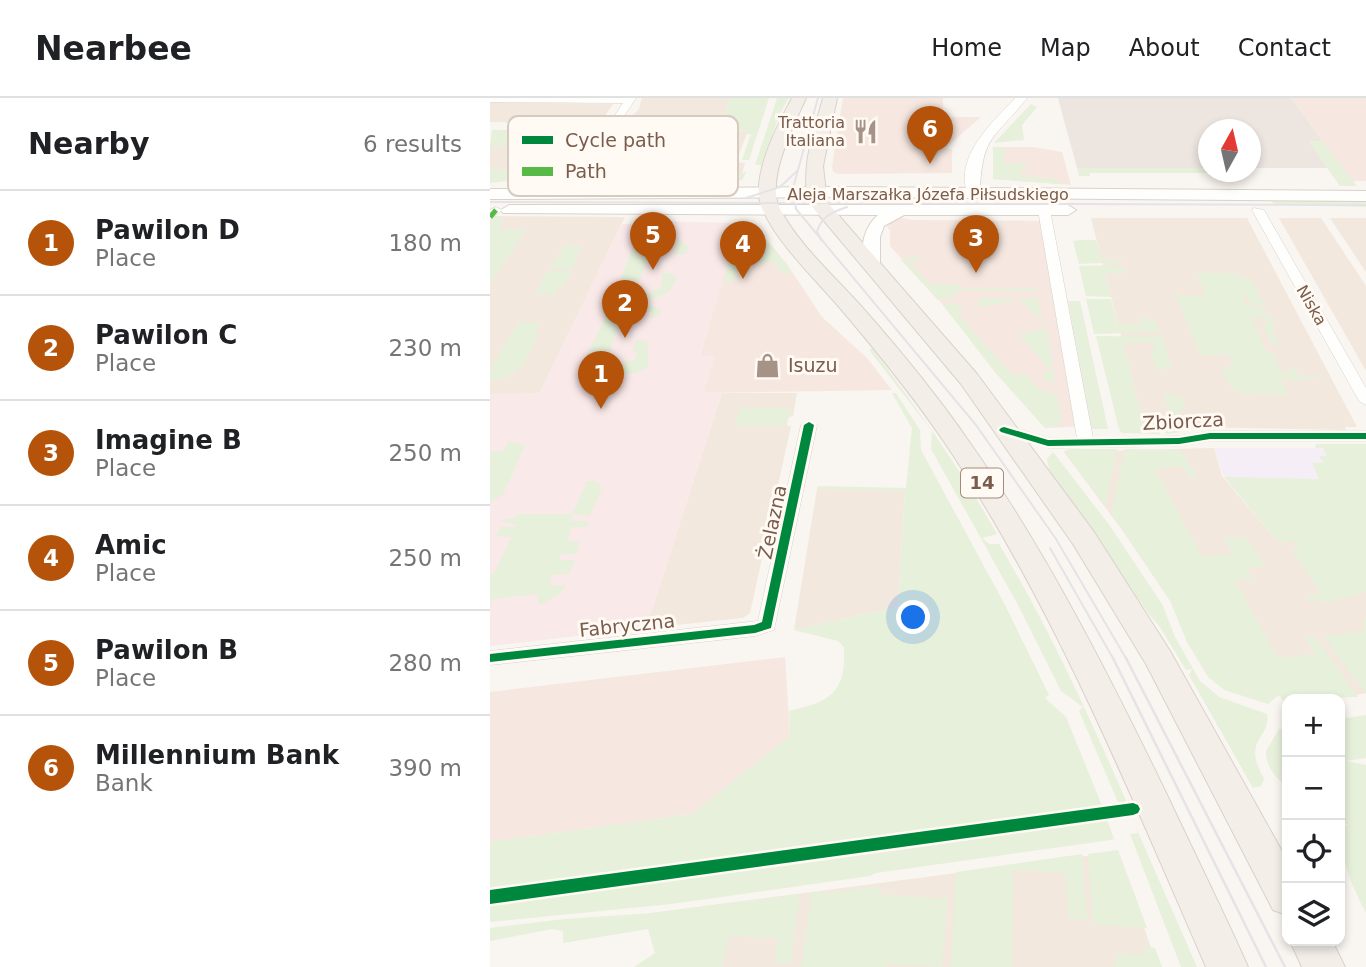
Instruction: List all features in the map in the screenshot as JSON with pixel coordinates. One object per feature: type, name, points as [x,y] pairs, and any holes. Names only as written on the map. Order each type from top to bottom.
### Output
[{"type":"main road","points":[[769,202],[783,132],[799,98]]},
{"type":"main road","points":[[814,192],[814,174],[830,98]]},
{"type":"main road","name":"Aleja Marszałka Józefa Piłsudskiego","points":[[492,212],[769,202],[814,192],[1366,196]]},
{"type":"main road","name":"14","points":[[814,192],[823,211],[871,263],[969,379],[1004,430],[1040,455],[1084,539],[1139,626],[1220,770],[1282,888]]},
{"type":"main road","name":"Aleja Marszałka Józefa Piłsudskiego","points":[[490,194],[508,194]]},
{"type":"main road","name":"Aleja Marszałka Józefa Piłsudskiego","points":[[636,196],[769,202],[823,211],[1366,211]]},
{"type":"main road","name":"14","points":[[769,202],[840,297],[872,332],[972,465],[1070,631],[1227,967]]},
{"type":"main road","points":[[871,263],[870,239],[873,227],[886,216],[904,211]]},
{"type":"main road","points":[[1313,946],[1324,967]]},
{"type":"street","points":[[973,192],[978,147],[991,129],[1021,98]]},
{"type":"street","points":[[490,99],[630,99]]},
{"type":"street","points":[[619,116],[630,99]]},
{"type":"street","name":"Niska","points":[[1258,210],[1366,401]]},
{"type":"street","points":[[1044,211],[1086,442]]},
{"type":"street","name":"Żelazna","points":[[767,625],[809,425]]},
{"type":"street","name":"Zbiorcza","points":[[1040,455],[1086,442],[1187,441],[1210,436],[1366,436]]},
{"type":"street","name":"Fabryczna","points":[[490,658],[755,629],[767,625]]},
{"type":"shaded area","points":[[642,98],[730,98],[724,116],[632,116],[639,109]]},
{"type":"shaded area","points":[[843,98],[943,98],[943,117],[981,117],[945,148],[952,149],[952,173],[838,174],[833,172],[832,166]]},
{"type":"shaded area","points":[[1058,98],[1291,98],[1342,168],[1261,168],[1261,119],[1198,119],[1198,168],[1077,168]]},
{"type":"shaded area","points":[[1291,98],[1366,98],[1366,181],[1352,181]]},
{"type":"shaded area","points":[[490,102],[613,104],[605,116],[508,116],[508,122],[490,122]]},
{"type":"shaded area","points":[[738,130],[748,131],[738,157]]},
{"type":"shaded area","points":[[490,146],[508,146],[508,170],[490,170]]},
{"type":"shaded area","points":[[993,147],[1033,147],[1062,152],[1071,185],[993,179]]},
{"type":"shaded area","points":[[738,162],[745,163],[742,174],[738,174]]},
{"type":"shaded area","points":[[490,216],[625,217],[539,394],[490,394]]},
{"type":"shaded area","points":[[896,217],[912,220],[1051,221],[1092,426],[1045,428],[995,372],[947,309],[890,246],[890,230],[887,227]]},
{"type":"shaded area","points":[[1091,218],[1247,218],[1357,427],[1345,427],[1346,430],[1144,426]]},
{"type":"shaded area","points":[[1279,218],[1321,218],[1366,286],[1366,371]]},
{"type":"shaded area","points":[[1330,218],[1366,218],[1366,272]]},
{"type":"shaded area","points":[[653,221],[731,223],[725,244],[734,244],[700,355],[715,356],[704,393],[722,393],[646,628],[490,646],[490,394],[539,393],[622,224],[651,224]]},
{"type":"shaded area","points":[[785,261],[822,317],[867,358],[892,390],[703,393],[714,356],[700,356],[727,264]]},
{"type":"shaded area","points":[[722,393],[797,393],[793,416],[788,417],[787,426],[791,426],[750,613],[743,618],[646,628]]},
{"type":"shaded area","points":[[1214,448],[1222,476],[1278,542],[1366,533],[1366,693],[1356,695],[1239,687],[1064,452]]},
{"type":"shaded area","points":[[1214,448],[1366,448],[1366,533],[1278,542],[1223,475]]},
{"type":"shaded area","points":[[817,489],[905,490],[898,607],[794,630]]},
{"type":"shaded area","points":[[785,657],[790,736],[692,814],[490,842],[490,692]]},
{"type":"shaded area","points":[[1117,852],[1158,967],[636,967],[660,952],[652,913]]},
{"type":"green space","points":[[730,98],[769,98],[749,160],[742,160],[750,136],[753,135],[738,130],[738,116],[724,116]]},
{"type":"green space","points":[[777,98],[789,98],[779,115],[763,165],[755,165]]},
{"type":"green space","points":[[1031,104],[1037,107],[1022,125],[1024,140],[994,143]]},
{"type":"green space","points":[[492,130],[508,130],[508,146],[490,146]]},
{"type":"green space","points":[[1308,141],[1322,141],[1357,186],[1340,186]]},
{"type":"green space","points":[[993,147],[1018,149],[1004,150],[1004,163],[1024,163],[1026,171],[1020,171],[1021,176],[1057,179],[1060,184],[993,179]]},
{"type":"green space","points":[[1077,168],[1198,168],[1198,173],[1090,173],[1090,176],[1079,176]]},
{"type":"green space","points":[[490,170],[508,170],[508,181],[490,183]]},
{"type":"green space","points":[[746,171],[743,179],[739,181],[738,174]]},
{"type":"green space","points":[[1366,199],[1366,207],[1266,205],[1274,205],[1272,201],[1263,201]]},
{"type":"green space","points":[[493,216],[500,216],[498,221],[504,221],[499,229],[526,230],[490,284],[490,220]]},
{"type":"green space","points":[[732,223],[741,224],[759,234],[775,249],[792,274],[781,273],[773,263],[752,262],[738,269],[734,282],[723,282],[734,244],[726,244]]},
{"type":"green space","points":[[679,240],[689,246],[686,254],[674,255],[677,243],[650,243],[643,257],[649,257],[639,281],[636,281],[633,288],[639,289],[638,293],[660,289],[663,272],[674,274],[677,278],[671,289],[660,297],[644,300],[628,298],[617,290],[635,241]]},
{"type":"green space","points":[[1096,240],[1102,260],[1124,262],[1079,264],[1073,241]]},
{"type":"green space","points":[[564,245],[581,246],[572,270],[549,270]]},
{"type":"green space","points":[[917,255],[921,261],[909,261],[930,284],[959,284],[959,288],[1036,288],[1036,291],[959,290],[954,297],[938,300],[901,260]]},
{"type":"green space","points":[[1116,265],[1117,268],[1125,268],[1127,273],[1105,273],[1111,297],[1086,296],[1079,266]]},
{"type":"green space","points":[[547,272],[571,272],[555,294],[535,294]]},
{"type":"green space","points":[[1197,273],[1234,273],[1253,281],[1265,307],[1249,302],[1246,296],[1241,297],[1244,303],[1263,309],[1262,312],[1270,315],[1280,345],[1271,343],[1263,326],[1267,324],[1264,317],[1251,318],[1267,352],[1273,353],[1282,373],[1289,373],[1288,370],[1294,366],[1299,376],[1329,375],[1298,381],[1280,378],[1288,395],[1236,393],[1223,376],[1225,367],[1232,366],[1229,355],[1200,355],[1174,290],[1177,295],[1206,296]]},
{"type":"green space","points":[[985,298],[1038,298],[1040,318],[1045,318],[1046,324],[1018,299],[978,308],[978,301]]},
{"type":"green space","points":[[1086,299],[1111,299],[1118,325],[1142,325],[1140,317],[1155,321],[1162,332],[1094,334]]},
{"type":"green space","points":[[1068,301],[1080,301],[1108,429],[1092,429]]},
{"type":"green space","points":[[954,303],[966,311],[957,313],[1014,376],[1025,373],[1039,389],[1058,395],[1061,425],[1045,428],[995,372],[942,304]]},
{"type":"green space","points":[[638,304],[661,308],[659,316],[650,318],[652,312],[621,313],[616,323],[622,323],[613,339],[611,351],[605,351],[601,361],[609,362],[608,365],[623,365],[625,361],[634,361],[637,352],[632,351],[636,340],[644,340],[648,344],[648,367],[635,374],[585,373],[581,367],[608,311]]},
{"type":"green space","points":[[518,322],[539,322],[535,332],[538,334],[526,360],[522,367],[510,376],[490,379],[490,370]]},
{"type":"green space","points":[[1047,329],[1055,383],[1044,379],[1041,374],[1051,371],[1019,335]]},
{"type":"green space","points":[[1096,336],[1163,337],[1172,369],[1156,369],[1151,351],[1155,350],[1152,342],[1123,343],[1144,426],[1158,426],[1160,434],[1122,433],[1119,429]]},
{"type":"green space","points":[[872,348],[938,439],[997,534],[982,538],[989,544],[999,544],[1035,608],[1068,673],[1128,805],[1118,802],[1079,711],[1083,707],[1061,691],[1017,603],[931,449],[932,431],[869,350]]},
{"type":"green space","points":[[892,393],[896,393],[920,430],[921,450],[1005,605],[1049,695],[1045,698],[1066,717],[1103,808],[490,893],[490,842],[692,814],[790,736],[789,711],[825,699],[833,693],[842,675],[844,647],[838,641],[794,630],[898,607],[905,491],[817,489],[818,486],[906,488],[912,428]]},
{"type":"green space","points":[[1164,395],[1181,395],[1185,405],[1180,411],[1184,426],[1180,432],[1166,434],[1164,426],[1178,426],[1174,416],[1170,415]]},
{"type":"green space","points":[[741,408],[792,408],[786,426],[734,425]]},
{"type":"green space","points":[[508,441],[525,445],[503,495],[493,500],[490,506],[490,451],[504,451]]},
{"type":"green space","points":[[1316,444],[1366,444],[1366,592],[1322,603],[1318,599],[1309,601],[1306,596],[1321,593],[1292,550],[1298,549],[1293,541],[1278,542],[1224,477],[1319,479],[1312,463],[1323,463],[1319,456],[1327,456],[1323,448],[1315,448]]},
{"type":"green space","points":[[1117,449],[1105,506],[1064,451]]},
{"type":"green space","points":[[1125,449],[1181,450],[1198,477],[1190,478],[1183,466],[1155,469],[1202,557],[1233,554],[1224,538],[1245,537],[1265,566],[1247,568],[1253,579],[1235,581],[1278,658],[1315,654],[1305,636],[1314,635],[1358,697],[1345,697],[1345,694],[1282,694],[1282,699],[1279,695],[1268,704],[1224,690],[1208,677],[1187,642],[1170,601],[1112,515]]},
{"type":"green space","points":[[1053,452],[1110,526],[1162,604],[1175,637],[1200,681],[1219,697],[1267,714],[1265,729],[1258,740],[1255,755],[1264,779],[1261,786],[1253,788],[1189,675],[1192,669],[1186,670],[1160,627],[1049,469],[1047,459]]},
{"type":"green space","points":[[587,481],[596,481],[602,488],[590,516],[573,514],[571,521],[588,521],[589,524],[587,527],[571,528],[567,541],[580,542],[576,554],[561,554],[559,560],[575,560],[569,574],[552,575],[549,585],[566,586],[557,596],[541,604],[538,604],[538,594],[493,599],[490,609],[490,574],[493,574],[512,537],[496,536],[500,527],[514,527],[516,524],[502,522],[515,518],[517,514],[572,514]]},
{"type":"green space","points":[[1366,618],[1366,694],[1324,637],[1363,631],[1365,627],[1362,619]]},
{"type":"green space","points":[[1366,715],[1366,758],[1346,761],[1366,765],[1366,913],[1345,863],[1345,825],[1349,825],[1345,824],[1345,718]]},
{"type":"green space","points":[[1279,729],[1282,729],[1282,782],[1272,772],[1266,751]]},
{"type":"green space","points":[[1106,817],[1114,839],[1111,840],[671,904],[490,922],[490,900]]},
{"type":"green space","points":[[1133,821],[1197,967],[1181,967],[1130,834],[1138,833]]},
{"type":"green space","points":[[1118,850],[1147,928],[1093,924],[1088,854]]},
{"type":"green space","points":[[1082,854],[1087,920],[1069,919],[1065,873],[1013,870],[1012,967],[951,967],[956,872]]},
{"type":"green space","points":[[879,886],[879,894],[947,899],[942,967],[886,964],[885,967],[801,967],[812,892],[821,891],[821,894]]},
{"type":"green space","points":[[800,894],[790,964],[775,963],[778,938],[729,936],[722,967],[634,967],[655,953],[648,929],[563,943],[563,931],[552,929],[490,941],[490,928],[652,913]]},
{"type":"green space","points":[[1143,947],[1155,948],[1162,967],[1112,967],[1120,953],[1142,955]]},
{"type":"tram line","points":[[795,203],[793,188],[818,98]]},
{"type":"tram line","points":[[746,198],[780,187],[797,171]]},
{"type":"tram line","points":[[490,202],[795,203]]},
{"type":"tram line","points":[[795,203],[1366,205]]},
{"type":"tram line","points":[[795,203],[796,209],[821,239]]},
{"type":"tram line","points":[[821,239],[817,232],[821,222],[832,213],[847,207]]},
{"type":"tram line","points":[[821,239],[976,425],[1056,539],[1127,660]]},
{"type":"tram line","points":[[1050,548],[1114,660]]},
{"type":"tram line","points":[[1126,658],[1285,967]]},
{"type":"tram line","points":[[1114,660],[1266,967]]},
{"type":"marked path","points":[[490,217],[496,210]]},
{"type":"cycle path","points":[[490,658],[755,629],[767,625],[809,425]]},
{"type":"cycle path","points":[[1004,430],[1048,443],[1179,441],[1210,436],[1366,436]]},
{"type":"cycle path","points":[[490,897],[1133,809]]},
{"type":"place","name":"Trattoria Italiana","points":[[865,131]]},
{"type":"place","name":"Millennium Bank","points":[[930,164]]},
{"type":"place","name":"Pawilon B","points":[[653,270]]},
{"type":"place","name":"Imagine B","points":[[976,273]]},
{"type":"place","name":"Amic","points":[[743,279]]},
{"type":"place","name":"Pawilon C","points":[[625,338]]},
{"type":"place","name":"Isuzu","points":[[768,365]]},
{"type":"place","name":"Pawilon D","points":[[601,409]]}]
